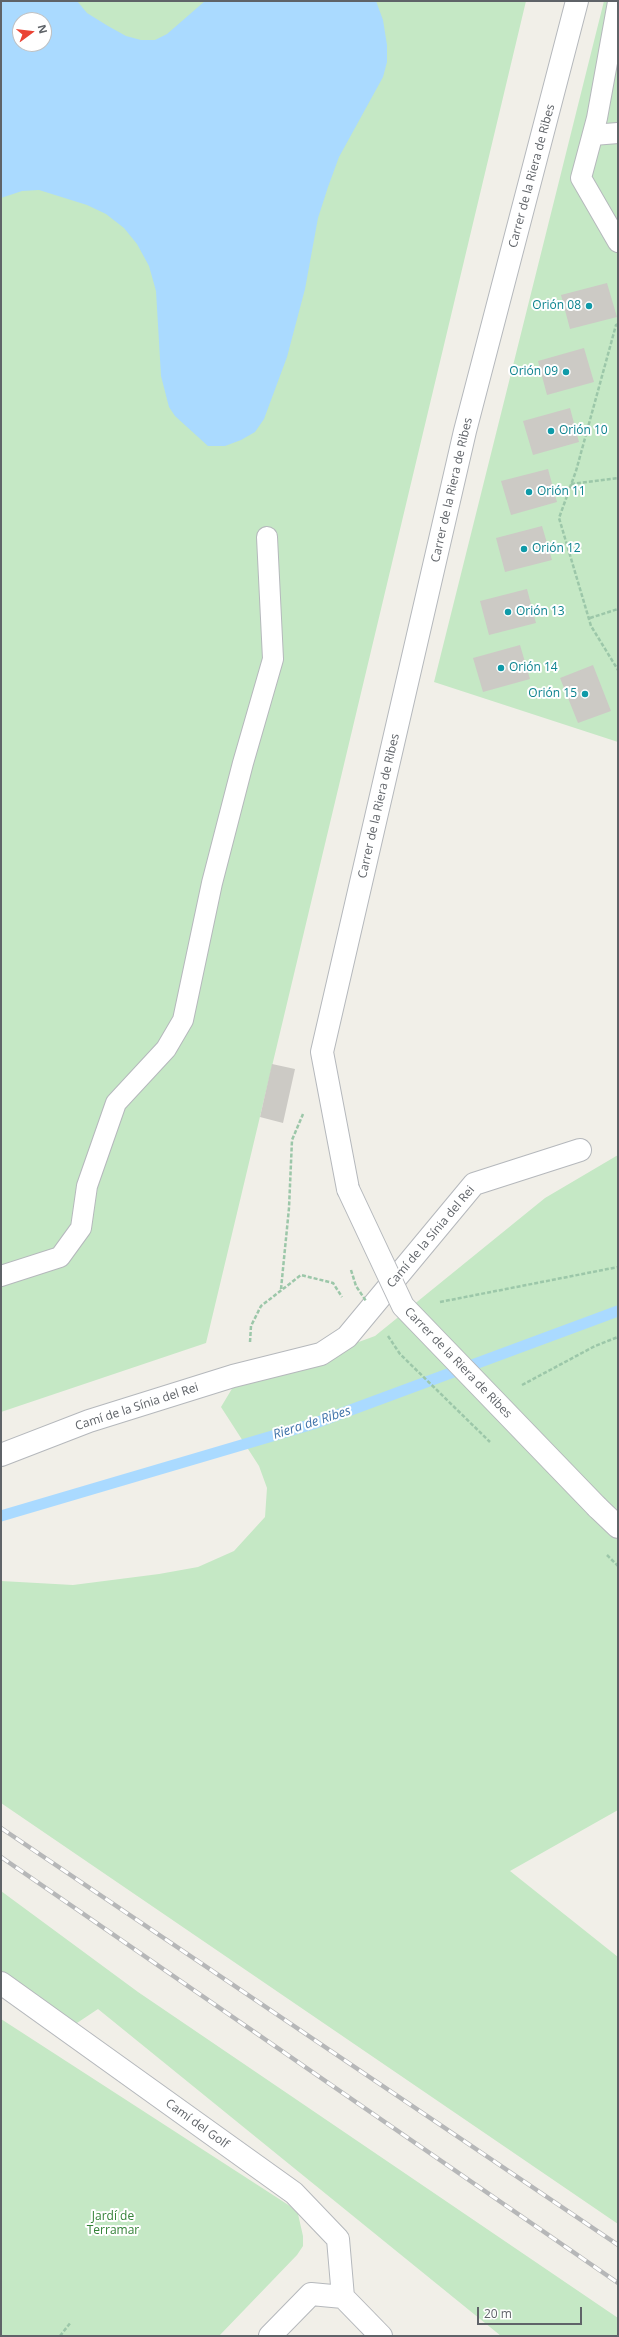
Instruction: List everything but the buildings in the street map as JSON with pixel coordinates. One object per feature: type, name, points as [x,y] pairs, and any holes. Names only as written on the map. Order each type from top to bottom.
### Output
[{"type":"street","name":"Carrer de la Riera de Ribes","points":[[577,1],[465,431],[322,1052],[348,1189],[403,1306],[597,1507],[618,1526]]},
{"type":"street","name":"Camí de la Sínia del Rei","points":[[1,1455],[89,1422],[233,1376],[321,1354],[347,1337],[474,1184],[580,1150]]},
{"type":"street","name":"Camí del Golf","points":[[1,1983],[294,2192],[338,2239],[343,2297]]},
{"type":"street","points":[[270,2336],[311,2294],[343,2297],[381,2336]]},
{"type":"lane","points":[[618,2],[616,25],[593,135],[581,178],[618,241]]},
{"type":"lane","points":[[593,135],[618,133]]},
{"type":"lane","points":[[1,1276],[60,1257],[80,1228],[87,1186],[116,1103],[166,1049],[183,1020],[212,883],[242,763],[273,659],[267,537]]},
{"type":"path","points":[[618,324],[616,325],[571,484],[559,518],[590,618],[590,626],[618,670]]},
{"type":"path","points":[[571,484],[618,478]]},
{"type":"path","points":[[590,618],[618,609]]},
{"type":"path","points":[[281,1289],[289,1208],[292,1140],[304,1111]]},
{"type":"path","points":[[434,1303],[618,1267]]},
{"type":"path","points":[[275,1366],[250,1353],[251,1326],[261,1306],[301,1275],[333,1283],[346,1303],[347,1337]]},
{"type":"path","points":[[494,1400],[595,1346],[618,1337]]},
{"type":"path","points":[[60,2336],[71,2322]]},
{"type":"green space","points":[[1,1],[526,1],[206,1343],[1,1412]]},
{"type":"green space","points":[[604,1],[618,1],[618,742],[434,682]]},
{"type":"green space","points":[[618,1155],[618,1810],[510,1871],[618,1957],[618,2224],[1,1803],[1,1581],[73,1585],[159,1574],[198,1567],[234,1551],[265,1517],[267,1488],[259,1466],[221,1407],[236,1382],[296,1365],[375,1336],[545,1198]]},
{"type":"green space","points":[[1,1891],[138,1992],[618,2318],[618,2336],[501,2336],[98,2009],[74,2025],[1,1971]]},
{"type":"green space","name":"Jardí de Terramar","points":[[1,2019],[290,2206],[298,2214],[303,2236],[303,2246],[297,2255],[219,2336],[1,2336]]},
{"type":"water","points":[[1,1],[77,1],[87,13],[126,36],[141,40],[155,40],[167,34],[205,1],[376,1],[383,20],[387,45],[387,62],[383,77],[339,157],[328,187],[318,218],[305,289],[287,357],[264,419],[255,432],[241,440],[225,446],[208,446],[175,416],[169,407],[161,376],[156,291],[149,266],[137,244],[124,228],[106,214],[87,205],[39,190],[22,191],[1,198]]},
{"type":"waterway","name":"Riera de Ribes","points":[[1,1516],[313,1424],[618,1311]]},
{"type":"railway","points":[[1,1828],[618,2245]]},
{"type":"railway","points":[[1,1857],[618,2283]]},
{"type":"place","name":"Orión 08","points":[[589,306]]},
{"type":"place","name":"Orión 09","points":[[566,372]]},
{"type":"place","name":"Orión 10","points":[[551,431]]},
{"type":"place","name":"Orión 11","points":[[529,492]]},
{"type":"place","name":"Orión 12","points":[[524,549]]},
{"type":"place","name":"Orión 13","points":[[508,612]]},
{"type":"place","name":"Orión 14","points":[[501,668]]},
{"type":"place","name":"Orión 15","points":[[585,694]]}]
